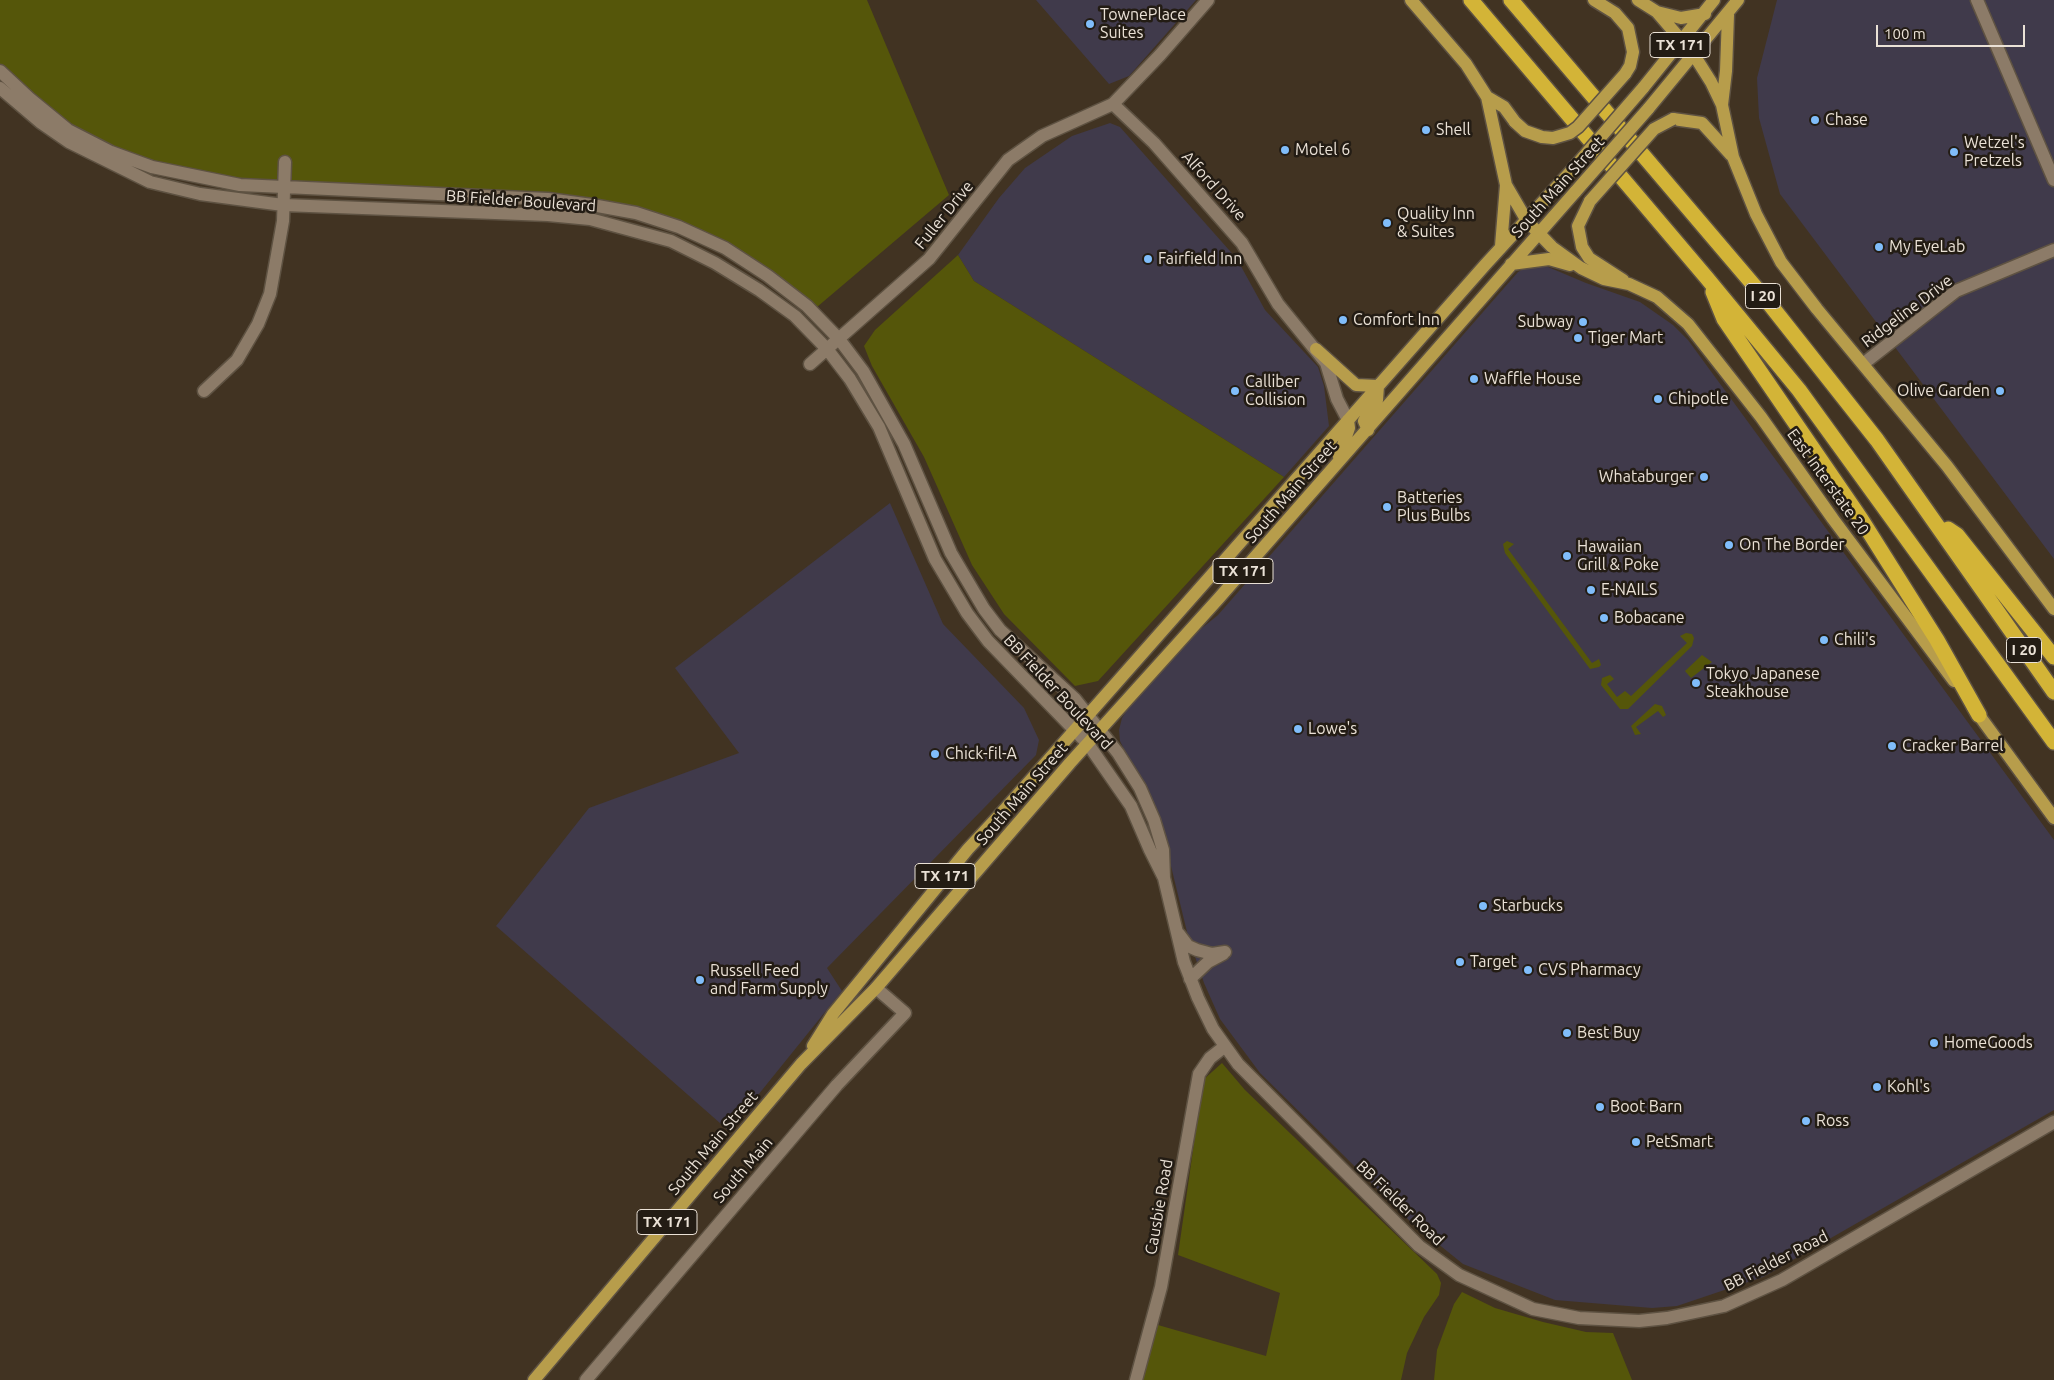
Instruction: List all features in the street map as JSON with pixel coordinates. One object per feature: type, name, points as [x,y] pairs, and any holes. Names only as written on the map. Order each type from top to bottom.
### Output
[{"type":"highway","name":"I 20","points":[[1471,0],[1706,277],[1799,390],[2054,742]]},
{"type":"highway","name":"I 20","points":[[1511,0],[1768,302],[1877,440],[1934,518],[2054,692]]},
{"type":"highway","points":[[1706,277],[1724,319],[1861,519],[1937,640],[1979,715]]},
{"type":"highway","points":[[1934,518],[1957,535],[2054,657]]},
{"type":"main road","points":[[1411,0],[1466,64],[1487,97],[1506,185],[1501,246]]},
{"type":"main road","points":[[1487,97],[1504,107],[1515,122],[1525,131],[1542,137],[1553,138],[1570,133],[1578,126],[1624,74],[1632,62],[1634,52],[1628,28],[1615,13],[1594,0]]},
{"type":"main road","points":[[1638,0],[1657,12],[1681,18],[1704,14]]},
{"type":"main road","name":"South Main Street","points":[[800,1064],[833,1014],[968,849],[1501,246],[1527,221],[1682,43],[1714,0]]},
{"type":"main road","name":"South Main Street","points":[[534,1380],[800,1064],[876,988],[1101,729],[1368,430],[1654,102],[1728,15],[1738,0]]},
{"type":"main road","points":[[1657,12],[1694,55],[1711,82],[1722,105],[1732,157],[1756,214],[1781,262],[1817,309],[1948,466],[2054,609]]},
{"type":"main road","points":[[1722,105],[1726,71],[1728,15]]},
{"type":"main road","points":[[1629,284],[1589,258],[1582,247],[1578,226],[1590,201],[1654,129],[1674,119],[1702,124],[1732,157]]},
{"type":"main road","name":"East Interstate 20","points":[[1506,185],[1527,221],[1552,247],[1581,268],[1604,279],[1629,284],[1657,297],[1688,324],[1761,417],[1833,519],[2054,818]]},
{"type":"main road","points":[[1511,264],[1549,259],[1581,268]]},
{"type":"main road","points":[[1316,349],[1356,386],[1378,386],[1377,400],[1364,421],[1368,430]]},
{"type":"main road","points":[[1337,464],[1349,428],[1348,420]]},
{"type":"street","points":[[1113,104],[1160,55],[1208,0]]},
{"type":"street","points":[[1977,0],[2054,180]]},
{"type":"street","name":"BB Fielder Boulevard","points":[[0,71],[68,130],[111,152],[152,167],[240,185],[548,199],[636,213],[679,227],[725,248],[768,276],[807,306],[839,339],[863,371],[893,422],[951,553],[970,588],[1000,630],[1075,699],[1101,729],[1140,788],[1154,820],[1163,850],[1164,878]]},
{"type":"street","name":"BB Fielder Boulevard","points":[[0,88],[40,122],[69,142],[150,182],[200,194],[283,205],[590,219],[671,242],[715,263],[759,290],[794,316],[827,348],[868,406],[889,448],[935,559],[967,613],[988,640],[1088,744],[1132,806],[1164,878]]},
{"type":"street","name":"Fuller Drive","points":[[810,364],[930,259],[1008,160],[1042,136],[1113,104]]},
{"type":"street","name":"Alford Drive","points":[[1113,104],[1154,143],[1242,243],[1278,304],[1326,363],[1337,399],[1348,420]]},
{"type":"street","points":[[204,391],[237,360],[258,324],[270,294],[283,221],[285,162]]},
{"type":"street","name":"Ridgeline Drive","points":[[1863,364],[1956,291],[2054,250]]},
{"type":"street","name":"BB Fielder Road","points":[[1164,878],[1190,979],[1213,1029],[1224,1047],[1278,1105],[1419,1246],[1440,1262],[1479,1286],[1533,1309],[1608,1321],[1667,1318],[1724,1306],[1782,1280],[2054,1122]]},
{"type":"street","points":[[1175,924],[1188,946],[1205,952],[1225,952],[1208,962],[1190,979]]},
{"type":"street","name":"South Main","points":[[586,1380],[837,1085],[904,1013],[876,988]]},
{"type":"street","name":"Causbie Road","points":[[1136,1380],[1161,1287],[1199,1074],[1210,1058],[1224,1047]]},
{"type":"shaded area","points":[[0,0],[867,0],[949,195],[817,307],[782,279],[745,254],[641,209],[255,181],[177,169],[138,158],[82,131],[32,97],[0,65]]},
{"type":"shaded area","points":[[1036,0],[1196,0],[1129,76],[1109,84]]},
{"type":"shaded area","points":[[1777,0],[2054,0],[2054,559],[1780,194],[1759,118],[1757,78]]},
{"type":"shaded area","points":[[1110,123],[1120,127],[1237,259],[1265,310],[1318,367],[1324,386],[1329,426],[1284,477],[974,281],[958,255],[999,198],[1025,168],[1072,136]]},
{"type":"shaded area","points":[[958,255],[974,281],[1284,477],[1098,681],[1075,686],[1004,614],[972,565],[924,457],[872,366],[864,346],[875,330]]},
{"type":"shaded area","points":[[1541,264],[1586,283],[1640,302],[1673,325],[1688,340],[2054,840],[2054,1110],[1763,1277],[1677,1306],[1652,1308],[1555,1300],[1463,1264],[1411,1222],[1260,1073],[1220,1019],[1204,983],[1188,936],[1161,825],[1120,741],[1119,730],[1122,718],[1129,707],[1191,637],[1218,615],[1518,272],[1526,267]]},
{"type":"shaded area","points":[[890,503],[943,624],[1024,708],[1039,740],[1036,755],[827,968],[842,991],[729,1131],[496,926],[589,808],[739,753],[675,668]]},
{"type":"shaded area","points":[[1507,541],[1514,544],[1508,549],[1592,663],[1599,659],[1601,665],[1599,667],[1590,669],[1505,553],[1503,544]]},
{"type":"shaded area","points":[[1686,633],[1692,634],[1694,638],[1692,646],[1628,709],[1620,709],[1601,685],[1602,678],[1610,675],[1614,679],[1607,684],[1617,697],[1625,691],[1631,696],[1687,643],[1680,636]]},
{"type":"shaded area","points":[[1702,655],[1712,662],[1691,678],[1685,671]]},
{"type":"shaded area","points":[[1655,704],[1662,706],[1666,715],[1663,717],[1658,711],[1636,727],[1641,734],[1635,735],[1631,726]]},
{"type":"shaded area","points":[[1222,1063],[1245,1090],[1437,1274],[1441,1283],[1439,1295],[1424,1317],[1407,1353],[1401,1380],[1142,1380],[1158,1325],[1266,1356],[1280,1293],[1178,1255],[1203,1080]]},
{"type":"shaded area","points":[[1462,1292],[1495,1308],[1543,1322],[1586,1332],[1613,1333],[1632,1380],[1434,1380],[1437,1350],[1454,1304]]},
{"type":"place","name":"TownePlace Suites","points":[[1090,24]]},
{"type":"place","name":"Chase","points":[[1815,120]]},
{"type":"place","name":"Shell","points":[[1426,130]]},
{"type":"place","name":"Motel 6","points":[[1285,150]]},
{"type":"place","name":"Wetzel's Pretzels","points":[[1954,152]]},
{"type":"place","name":"Quality Inn & Suites","points":[[1387,223]]},
{"type":"place","name":"My EyeLab","points":[[1879,247]]},
{"type":"place","name":"Fairfield Inn","points":[[1148,259]]},
{"type":"place","name":"Comfort Inn","points":[[1343,320]]},
{"type":"place","name":"Subway","points":[[1583,322]]},
{"type":"place","name":"Tiger Mart","points":[[1578,338]]},
{"type":"place","name":"Waffle House","points":[[1474,379]]},
{"type":"place","name":"Calliber Collision","points":[[1235,391]]},
{"type":"place","name":"Olive Garden","points":[[2000,391]]},
{"type":"place","name":"Chipotle","points":[[1658,399]]},
{"type":"place","name":"Whataburger","points":[[1704,477]]},
{"type":"place","name":"Batteries Plus Bulbs","points":[[1387,507]]},
{"type":"place","name":"On The Border","points":[[1729,545]]},
{"type":"place","name":"Hawaiian Grill & Poke","points":[[1567,556]]},
{"type":"place","name":"E-NAILS","points":[[1591,590]]},
{"type":"place","name":"Bobacane","points":[[1604,618]]},
{"type":"place","name":"Chili's","points":[[1824,640]]},
{"type":"place","name":"Tokyo Japanese Steakhouse","points":[[1696,683]]},
{"type":"place","name":"Lowe's","points":[[1298,729]]},
{"type":"place","name":"Cracker Barrel","points":[[1892,746]]},
{"type":"place","name":"Chick-fil-A","points":[[935,754]]},
{"type":"place","name":"Starbucks","points":[[1483,906]]},
{"type":"place","name":"Target","points":[[1460,962]]},
{"type":"place","name":"CVS Pharmacy","points":[[1528,970]]},
{"type":"place","name":"Russell Feed and Farm Supply","points":[[700,980]]},
{"type":"place","name":"Best Buy","points":[[1567,1033]]},
{"type":"place","name":"HomeGoods","points":[[1934,1043]]},
{"type":"place","name":"Kohl's","points":[[1877,1087]]},
{"type":"place","name":"Boot Barn","points":[[1600,1107]]},
{"type":"place","name":"Ross","points":[[1806,1121]]},
{"type":"place","name":"PetSmart","points":[[1636,1142]]}]
